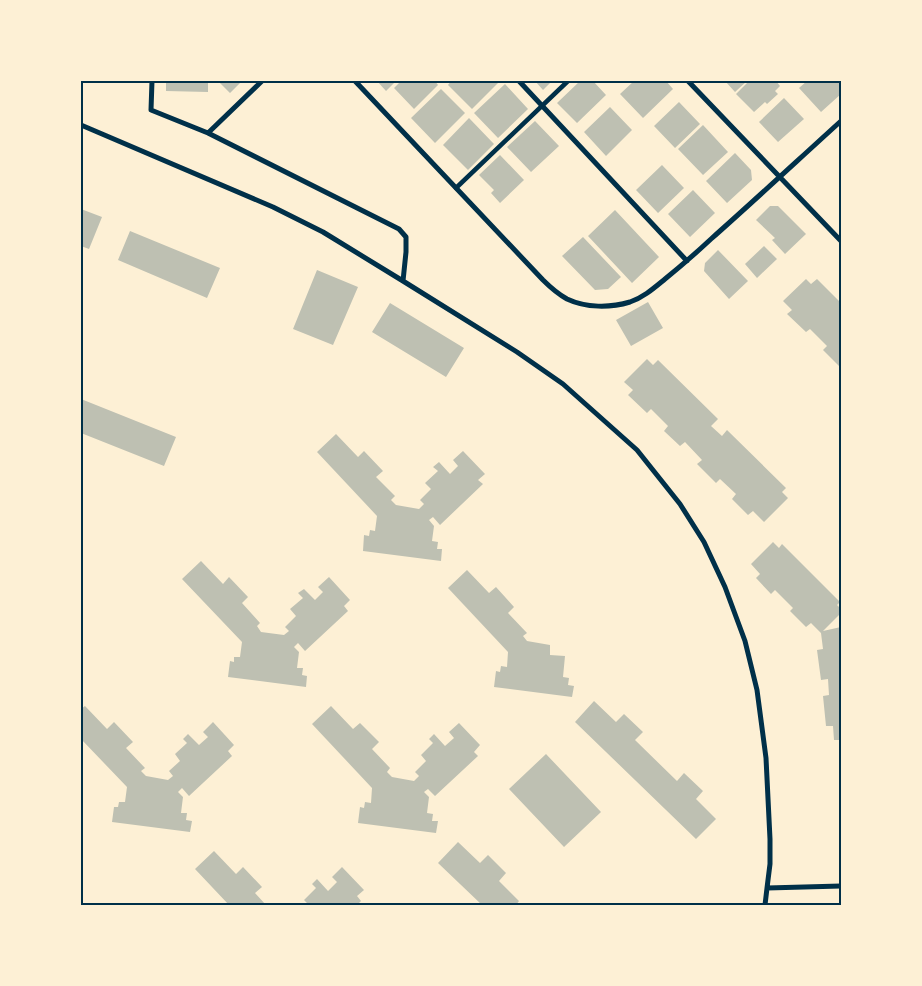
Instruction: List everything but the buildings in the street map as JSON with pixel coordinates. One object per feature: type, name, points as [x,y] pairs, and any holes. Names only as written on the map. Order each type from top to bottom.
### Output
[{"type":"street","points":[[152,81],[151,110],[208,133],[399,229],[406,237],[403,281]]},
{"type":"street","points":[[208,133],[262,81]]},
{"type":"street","points":[[355,81],[554,291],[568,299],[596,306],[629,302],[650,291],[687,261],[841,121]]},
{"type":"street","points":[[519,81],[687,261]]},
{"type":"street","points":[[456,188],[568,81]]},
{"type":"street","points":[[688,81],[841,241]]},
{"type":"street","points":[[81,125],[273,207],[323,232],[516,352],[563,384],[637,450],[680,504],[704,542],[725,586],[745,641],[757,690],[766,758],[770,864],[765,905]]},
{"type":"street","points":[[767,888],[841,886]]}]
